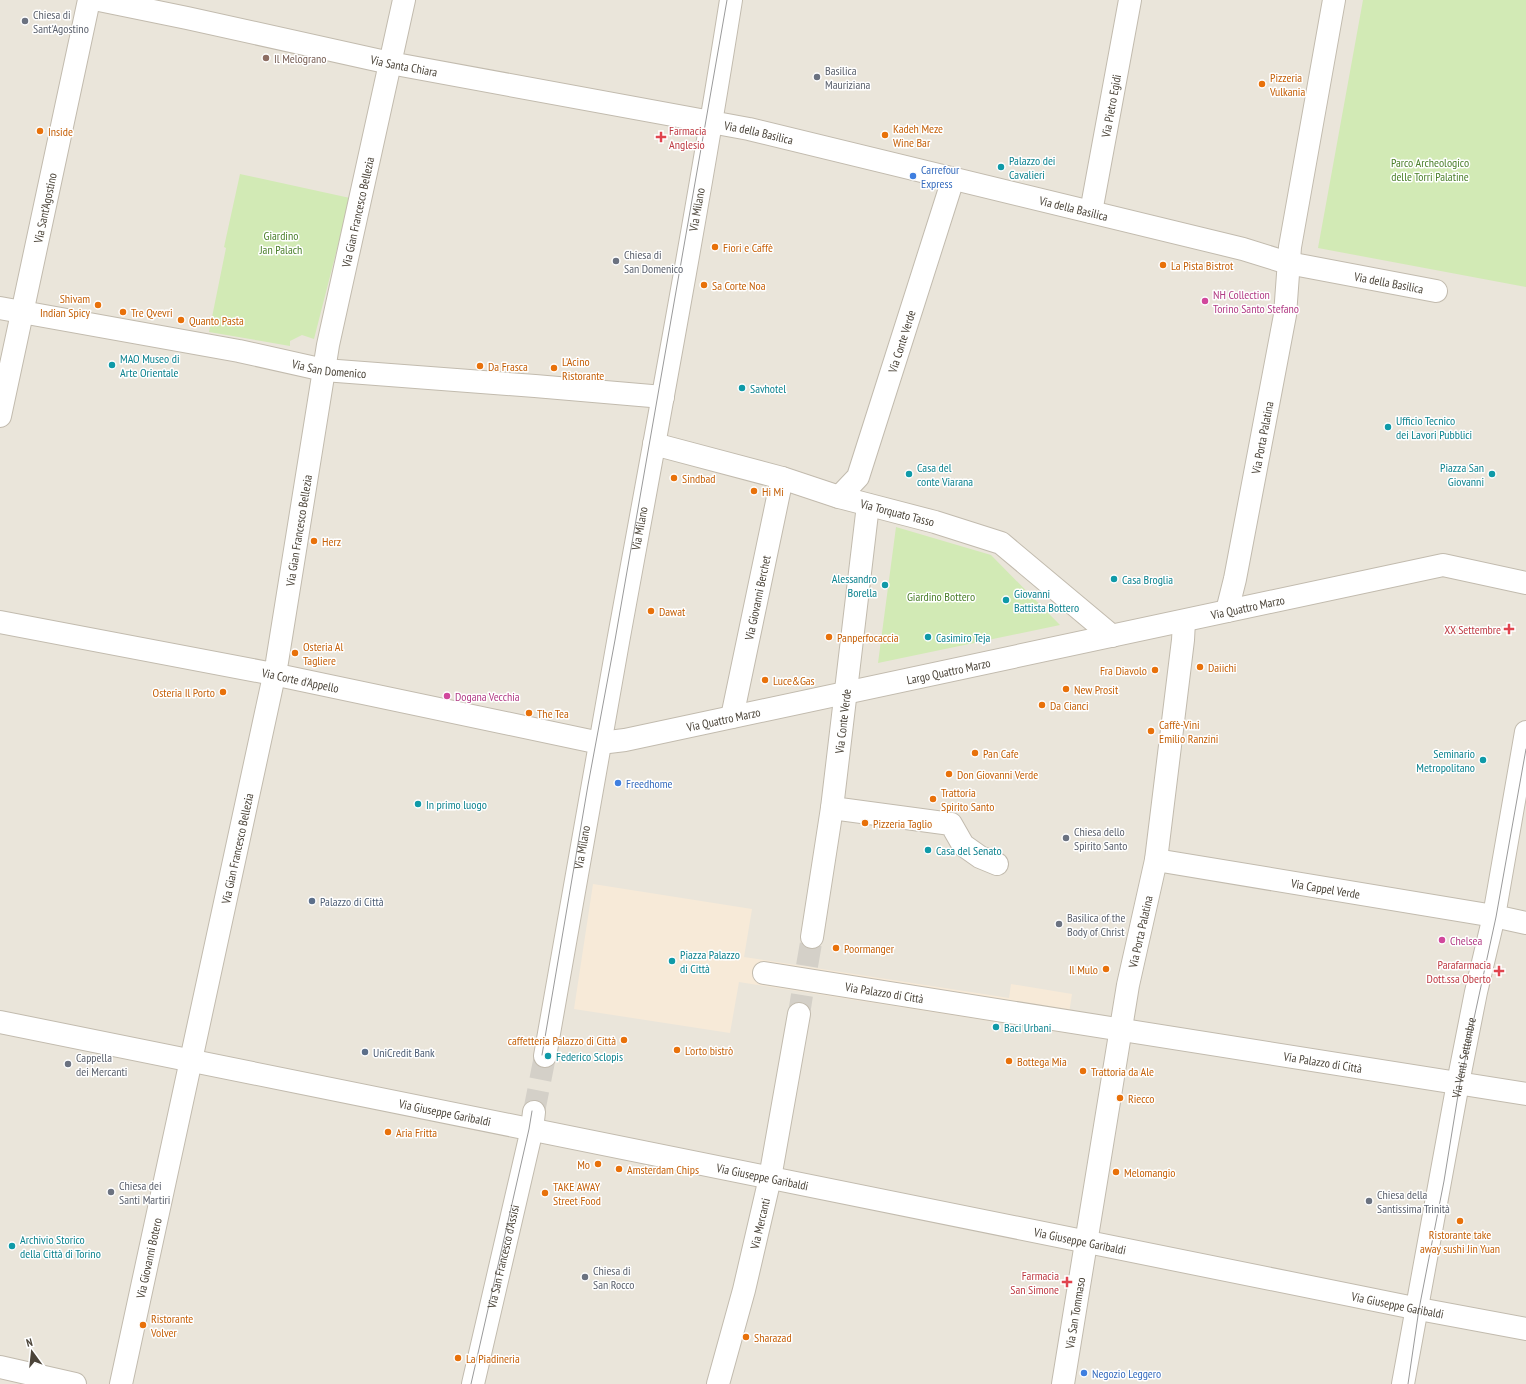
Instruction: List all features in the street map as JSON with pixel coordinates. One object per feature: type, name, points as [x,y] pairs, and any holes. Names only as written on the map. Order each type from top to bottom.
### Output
[{"type":"street","name":"Via Sant'Agostino","points":[[0,416],[89,0]]},
{"type":"street","name":"Via Santa Chiara","points":[[99,0],[390,63],[711,123]]},
{"type":"street","name":"Via Gian Francesco Bellezia","points":[[192,1061],[274,675],[328,345],[404,0]]},
{"type":"street","name":"Via Milano","points":[[545,1056],[663,397],[731,0]]},
{"type":"street","name":"Via Pietro Egidi","points":[[1091,212],[1130,0]]},
{"type":"street","name":"Via Porta Palatina","points":[[1227,611],[1235,579],[1285,315],[1288,263],[1334,0]]},
{"type":"street","name":"Via della Basilica","points":[[711,123],[749,129],[1243,249],[1288,263],[1436,291]]},
{"type":"street","name":"Via Conte Verde","points":[[839,497],[858,477],[953,179]]},
{"type":"street","name":"Via San Domenico","points":[[0,308],[239,351],[324,370],[663,397]]},
{"type":"street","name":"Via Torquato Tasso","points":[[654,444],[782,478],[839,497],[935,522],[1001,543],[1112,636]]},
{"type":"street","name":"Via Giovanni Berchet","points":[[732,717],[782,478]]},
{"type":"street","name":"Via Conte Verde","points":[[812,937],[832,808],[868,505]]},
{"type":"street","name":"Via Quattro Marzo","points":[[1051,649],[1443,565],[1526,583]]},
{"type":"street","name":"Via Porta Palatina","points":[[1086,1242],[1128,985],[1156,860],[1183,640],[1184,621]]},
{"type":"street","name":"Via Corte d'Appello","points":[[0,622],[274,675],[600,743]]},
{"type":"street","name":"Largo Quattro Marzo","points":[[846,692],[1051,649]]},
{"type":"street","name":"Via Quattro Marzo","points":[[600,743],[617,741],[846,692]]},
{"type":"street","name":"Via Venti Settembre","points":[[1403,1384],[1458,1083],[1476,992],[1494,916],[1526,732]]},
{"type":"street","points":[[832,808],[951,824],[963,845],[980,857],[997,864]]},
{"type":"street","name":"Via Cappel Verde","points":[[1156,860],[1494,916],[1526,923]]},
{"type":"street","name":"Via Palazzo di Città","points":[[764,973],[803,989],[1004,1011],[1526,1094]]},
{"type":"street","name":"Via Mercanti","points":[[718,1384],[744,1290],[770,1178],[803,989]]},
{"type":"street","name":"Via Giuseppe Garibaldi","points":[[0,1022],[192,1061],[533,1120],[770,1178],[1526,1329]]},
{"type":"street","name":"Via Giovanni Botero","points":[[121,1384],[192,1061]]},
{"type":"street","name":"Via San Francesco d'Assisi","points":[[473,1384],[533,1120]]},
{"type":"street","name":"Via San Tommaso","points":[[1063,1384],[1086,1242]]},
{"type":"street","points":[[3,1373],[75,1384]]},
{"type":"shaded area","points":[[0,0],[1526,0],[1526,1384],[0,1384]]},
{"type":"shaded area","name":"Piazza Palazzo di Città","points":[[593,884],[752,909],[744,957],[1009,998],[1011,984],[1072,994],[1066,1033],[739,982],[730,1033],[574,1009]]},
{"type":"green space","name":"Parco Archeologico delle Torri Palatine","points":[[1363,0],[1526,0],[1526,287],[1318,248]]},
{"type":"green space","name":"Giardino Jan Palach","points":[[240,174],[350,198],[314,339],[302,335],[290,341],[290,346],[209,332],[226,248],[224,247]]},
{"type":"green space","name":"Giardino Bottero","points":[[896,527],[991,555],[1060,625],[878,663]]},
{"type":"tunnel","points":[[807,966],[812,937]]},
{"type":"tunnel","points":[[799,1014],[802,995]]},
{"type":"tunnel","points":[[534,1112],[545,1056]]},
{"type":"tram line","points":[[542,1055],[588,785],[615,640],[727,0]]},
{"type":"tram line","points":[[1408,1384],[1419,1309],[1444,1181],[1460,1083],[1496,917],[1526,749]]},
{"type":"tram line","points":[[471,1384],[532,1111]]},
{"type":"place","name":"Chiesa di Sant'Agostino","points":[[25,21]]},
{"type":"place","name":"Il Melograno","points":[[266,58]]},
{"type":"place","name":"Basilica Mauriziana","points":[[817,77]]},
{"type":"place","name":"Pizzeria Vulkania","points":[[1262,84]]},
{"type":"place","name":"Inside","points":[[40,131]]},
{"type":"place","name":"Kadeh Meze Wine Bar","points":[[885,135]]},
{"type":"place","name":"Farmacia Anglesio","points":[[661,137]]},
{"type":"place","name":"Palazzo dei Cavalieri","points":[[1001,167]]},
{"type":"place","name":"Carrefour Express","points":[[913,176]]},
{"type":"place","name":"Fiori e Caffè","points":[[715,247]]},
{"type":"place","name":"Chiesa di San Domenico","points":[[616,261]]},
{"type":"place","name":"La Pista Bistrot","points":[[1163,265]]},
{"type":"place","name":"Sa Corte Noa","points":[[704,285]]},
{"type":"place","name":"NH Collection Torino Santo Stefano","points":[[1205,301]]},
{"type":"place","name":"Shivam Indian Spicy","points":[[98,305]]},
{"type":"place","name":"Tre Qvevri","points":[[123,312]]},
{"type":"place","name":"Quanto Pasta","points":[[181,320]]},
{"type":"place","name":"MAO Museo di Arte Orientale","points":[[112,365]]},
{"type":"place","name":"Da Frasca","points":[[480,366]]},
{"type":"place","name":"L'Acino Ristorante","points":[[554,368]]},
{"type":"place","name":"Savhotel","points":[[742,388]]},
{"type":"place","name":"Ufficio Tecnico dei Lavori Pubblici","points":[[1388,427]]},
{"type":"place","name":"Casa del conte Viarana","points":[[909,474]]},
{"type":"place","name":"Piazza San Giovanni","points":[[1492,474]]},
{"type":"place","name":"Sindbad","points":[[674,478]]},
{"type":"place","name":"Hi Mi","points":[[754,491]]},
{"type":"place","name":"Herz","points":[[314,541]]},
{"type":"place","name":"Casa Broglia","points":[[1114,579]]},
{"type":"place","name":"Alessandro Borella","points":[[885,585]]},
{"type":"place","name":"Giovanni Battista Bottero","points":[[1006,600]]},
{"type":"place","name":"Dawat","points":[[651,611]]},
{"type":"place","name":"XX Settembre","points":[[1509,629]]},
{"type":"place","name":"Panperfocaccia","points":[[829,637]]},
{"type":"place","name":"Casimiro Teja","points":[[928,637]]},
{"type":"place","name":"Osteria Al Tagliere","points":[[295,653]]},
{"type":"place","name":"Daiichi","points":[[1200,667]]},
{"type":"place","name":"Fra Diavolo","points":[[1155,670]]},
{"type":"place","name":"Luce&Gas","points":[[765,680]]},
{"type":"place","name":"New Prosit","points":[[1066,689]]},
{"type":"place","name":"Osteria Il Porto","points":[[223,692]]},
{"type":"place","name":"Dogana Vecchia","points":[[447,696]]},
{"type":"place","name":"Da Cianci","points":[[1042,705]]},
{"type":"place","name":"The Tea","points":[[529,713]]},
{"type":"place","name":"Caffè-Vini Emilio Ranzini","points":[[1151,731]]},
{"type":"place","name":"Pan Cafe","points":[[975,753]]},
{"type":"place","name":"Seminario Metropolitano","points":[[1483,760]]},
{"type":"place","name":"Don Giovanni Verde","points":[[949,774]]},
{"type":"place","name":"Freedhome","points":[[618,783]]},
{"type":"place","name":"Trattoria Spirito Santo","points":[[933,799]]},
{"type":"place","name":"In primo luogo","points":[[418,804]]},
{"type":"place","name":"Pizzeria Taglio","points":[[865,823]]},
{"type":"place","name":"Chiesa dello Spirito Santo","points":[[1066,838]]},
{"type":"place","name":"Casa del Senato","points":[[928,850]]},
{"type":"place","name":"Palazzo di Città","points":[[312,901]]},
{"type":"place","name":"Basilica of the Body of Christ","points":[[1059,924]]},
{"type":"place","name":"Chelsea","points":[[1442,940]]},
{"type":"place","name":"Poormanger","points":[[836,948]]},
{"type":"place","name":"Piazza Palazzo di Città","points":[[672,961]]},
{"type":"place","name":"Il Mulo","points":[[1106,969]]},
{"type":"place","name":"Parafarmacia Dott.ssa Oberto","points":[[1499,971]]},
{"type":"place","name":"Baci Urbani","points":[[996,1027]]},
{"type":"place","name":"caffetteria Palazzo di Città","points":[[624,1040]]},
{"type":"place","name":"L'orto bistrò","points":[[677,1050]]},
{"type":"place","name":"UniCredit Bank","points":[[365,1052]]},
{"type":"place","name":"Federico Sclopis","points":[[548,1056]]},
{"type":"place","name":"Bottega Mia","points":[[1009,1061]]},
{"type":"place","name":"Cappella dei Mercanti","points":[[68,1064]]},
{"type":"place","name":"Trattoria da Ale","points":[[1083,1071]]},
{"type":"place","name":"Riecco","points":[[1120,1098]]},
{"type":"place","name":"Aria Fritta","points":[[388,1132]]},
{"type":"place","name":"Mo","points":[[598,1164]]},
{"type":"place","name":"Amsterdam Chips","points":[[619,1169]]},
{"type":"place","name":"Melomangio","points":[[1116,1172]]},
{"type":"place","name":"Chiesa dei Santi Martiri","points":[[111,1192]]},
{"type":"place","name":"TAKE AWAY Street Food","points":[[545,1193]]},
{"type":"place","name":"Chiesa della Santissima Trinità","points":[[1369,1201]]},
{"type":"place","name":"Ristorante take away sushi Jin Yuan","points":[[1460,1221]]},
{"type":"place","name":"Archivio Storico della Città di Torino","points":[[12,1246]]},
{"type":"place","name":"Chiesa di San Rocco","points":[[585,1277]]},
{"type":"place","name":"Farmacia San Simone","points":[[1067,1282]]},
{"type":"place","name":"Ristorante Volver","points":[[143,1325]]},
{"type":"place","name":"Sharazad","points":[[746,1337]]},
{"type":"place","name":"La Piadineria","points":[[458,1358]]},
{"type":"place","name":"Negozio Leggero","points":[[1084,1373]]}]
